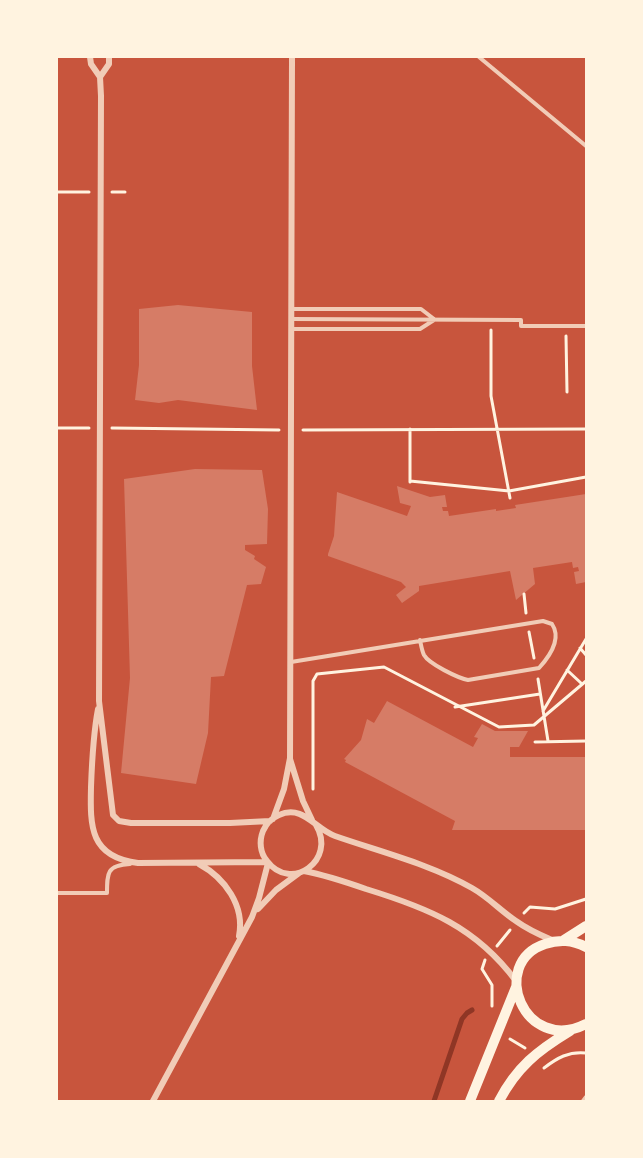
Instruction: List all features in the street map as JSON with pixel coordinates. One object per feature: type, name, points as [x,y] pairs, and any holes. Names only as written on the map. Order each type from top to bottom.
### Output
[{"type":"main road","points":[[470,1101],[517,983],[520,967],[529,954],[540,945],[559,940],[586,926]]},
{"type":"main road","points":[[559,940],[586,947]]},
{"type":"main road","points":[[517,983],[521,1005],[534,1021],[552,1030],[580,1028]]},
{"type":"main road","points":[[499,1101],[509,1082],[526,1061],[580,1028]]},
{"type":"street","points":[[90,57],[91,64],[100,77]]},
{"type":"street","points":[[110,57],[109,64],[100,77],[99,701],[112,812],[116,819],[131,823],[247,823],[271,820],[281,814],[296,813],[306,816],[329,834],[428,868],[463,884],[517,922],[559,940]]},
{"type":"street","points":[[292,57],[290,758],[284,789],[261,839],[261,851],[268,862],[282,872],[319,874],[426,909],[447,919],[492,952],[505,965],[517,983]]},
{"type":"street","points":[[99,701],[92,743],[91,826],[98,842],[108,853],[129,861],[143,863],[268,862]]},
{"type":"street","points":[[252,917],[270,895],[316,861],[322,848],[321,834],[303,801],[290,758]]},
{"type":"street","points":[[196,862],[217,877],[235,900],[240,924],[236,945]]},
{"type":"street","points":[[153,1101],[252,917],[268,862]]},
{"type":"lane","points":[[479,57],[586,146]]},
{"type":"lane","points":[[291,309],[421,309],[435,320]]},
{"type":"lane","points":[[291,319],[521,320],[521,326],[586,326]]},
{"type":"lane","points":[[291,329],[420,329],[435,320]]},
{"type":"lane","points":[[290,663],[420,640],[543,621],[552,624],[556,635],[555,642],[539,668],[468,680],[427,659],[423,654],[420,640]]},
{"type":"lane","points":[[57,893],[107,893],[108,874],[113,867],[121,864],[143,863]]},
{"type":"lane","points":[[583,1101],[586,1097]]},
{"type":"path","points":[[57,192],[89,192]]},
{"type":"path","points":[[110,192],[125,192]]},
{"type":"path","points":[[491,320],[491,396],[510,498]]},
{"type":"path","points":[[566,326],[567,392]]},
{"type":"path","points":[[57,428],[89,428]]},
{"type":"path","points":[[112,428],[281,430]]},
{"type":"path","points":[[410,429],[410,482],[509,491],[586,477]]},
{"type":"path","points":[[301,430],[586,429]]},
{"type":"path","points":[[543,711],[586,639]]},
{"type":"path","points":[[580,648],[586,655]]},
{"type":"path","points":[[313,794],[313,681],[316,675],[384,667],[499,727],[534,725],[586,681]]},
{"type":"path","points":[[567,670],[582,684]]},
{"type":"path","points":[[455,707],[540,694]]},
{"type":"path","points":[[535,742],[586,741]]},
{"type":"path","points":[[490,1012],[493,1002],[491,982],[481,968],[517,922],[530,907],[555,909],[586,899]]},
{"type":"path","points":[[508,1038],[523,1047]]},
{"type":"path","points":[[541,1070],[563,1055],[575,1052],[586,1053]]},
{"type":"building","points":[[178,305],[252,312],[252,366],[257,410],[178,400],[159,403],[135,400],[139,365],[139,309]]},
{"type":"building","points":[[195,469],[262,470],[268,509],[267,544],[245,545],[245,550],[266,567],[261,584],[247,585],[224,676],[211,677],[208,733],[196,784],[121,773],[130,678],[124,479]]},
{"type":"building","points":[[397,486],[430,497],[445,495],[447,507],[442,507],[443,511],[448,511],[449,516],[516,508],[515,505],[586,494],[586,582],[576,584],[574,572],[579,571],[578,567],[573,568],[572,562],[533,568],[535,584],[516,600],[510,571],[419,586],[419,591],[402,603],[396,595],[406,587],[401,582],[328,556],[334,536],[337,492],[407,516],[411,506],[400,503]]},
{"type":"building","points":[[387,701],[473,747],[478,738],[474,737],[482,724],[495,731],[528,731],[519,747],[510,747],[510,757],[586,757],[586,830],[452,830],[455,821],[345,762],[344,759],[361,740],[367,719],[374,723]]},
{"type":"waterway","points":[[434,1101],[462,1019],[472,1010]]}]
